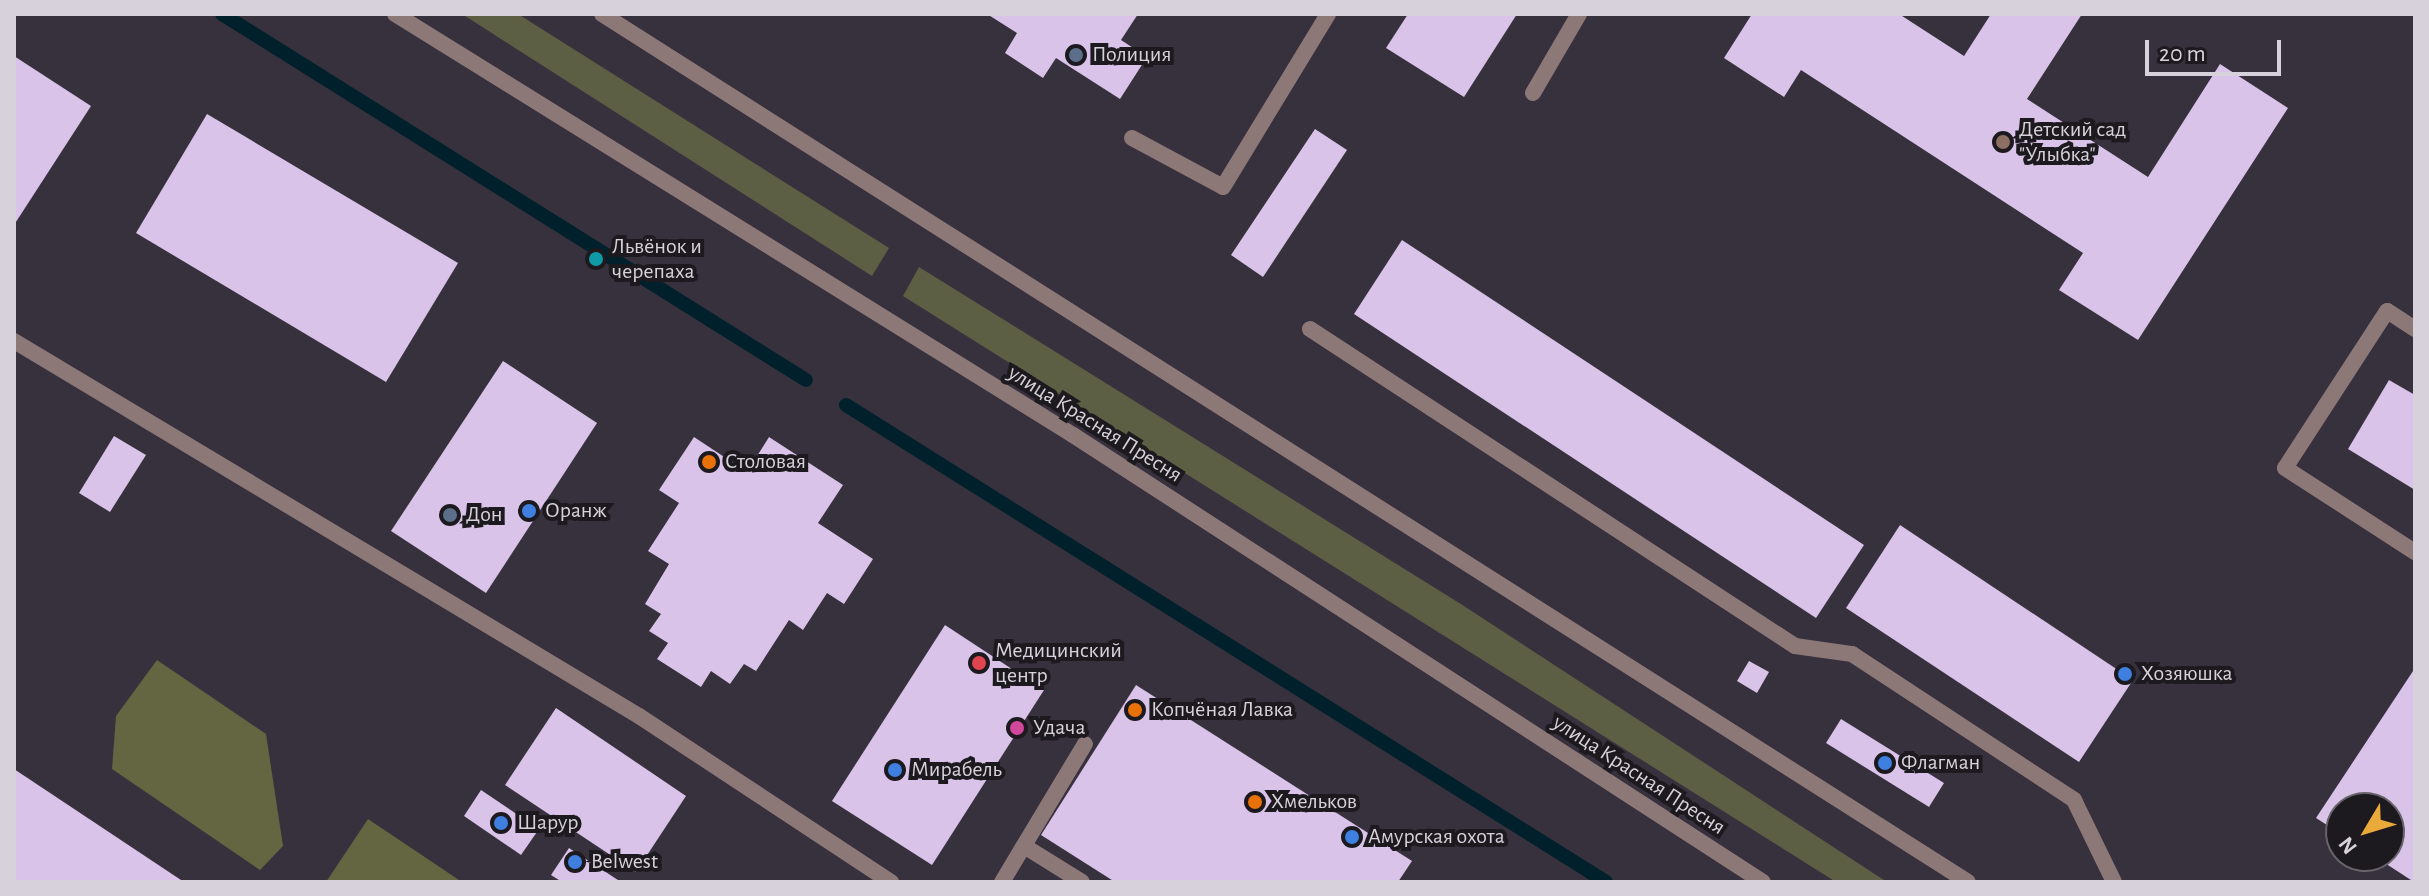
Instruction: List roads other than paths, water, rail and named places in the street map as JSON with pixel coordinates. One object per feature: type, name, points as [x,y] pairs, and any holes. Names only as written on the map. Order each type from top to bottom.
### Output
[{"type":"street","name":"улица Красная Пресня","points":[[395,14],[1073,435],[1763,882]]},
{"type":"street","points":[[602,14],[1968,882]]},
{"type":"street","points":[[1132,138],[1223,187],[1328,14]]},
{"type":"street","points":[[1533,93],[1579,14]]},
{"type":"street","points":[[2415,329],[2387,311],[2285,468],[2415,552]]},
{"type":"street","points":[[1310,329],[1795,646],[1852,654],[2074,800],[2114,882]]},
{"type":"street","points":[[14,341],[612,699],[891,882]]},
{"type":"street","points":[[1002,882],[1085,744]]},
{"type":"street","points":[[1024,846],[1082,882]]},
{"type":"waterway","points":[[222,14],[806,380]]},
{"type":"waterway","points":[[846,405],[1606,882]]},
{"type":"place","name":"Полиция","points":[[1076,55]]},
{"type":"place","name":"Детский сад \"Улыбка\"","points":[[2003,142]]},
{"type":"place","name":"Львёнок и черепаха","points":[[596,259]]},
{"type":"place","name":"Столовая","points":[[709,462]]},
{"type":"place","name":"Оранж","points":[[529,511]]},
{"type":"place","name":"Дон","points":[[450,515]]},
{"type":"place","name":"Медицинский центр","points":[[979,663]]},
{"type":"place","name":"Хозяюшка","points":[[2125,674]]},
{"type":"place","name":"Копчёная Лавка","points":[[1135,710]]},
{"type":"place","name":"Удача","points":[[1017,728]]},
{"type":"place","name":"Флагман","points":[[1885,763]]},
{"type":"place","name":"Мирабель","points":[[895,770]]},
{"type":"place","name":"Хмельков","points":[[1255,802]]},
{"type":"place","name":"Шарур","points":[[501,823]]},
{"type":"place","name":"Амурская охота","points":[[1352,837]]},
{"type":"place","name":"Belwest","points":[[575,862]]}]
